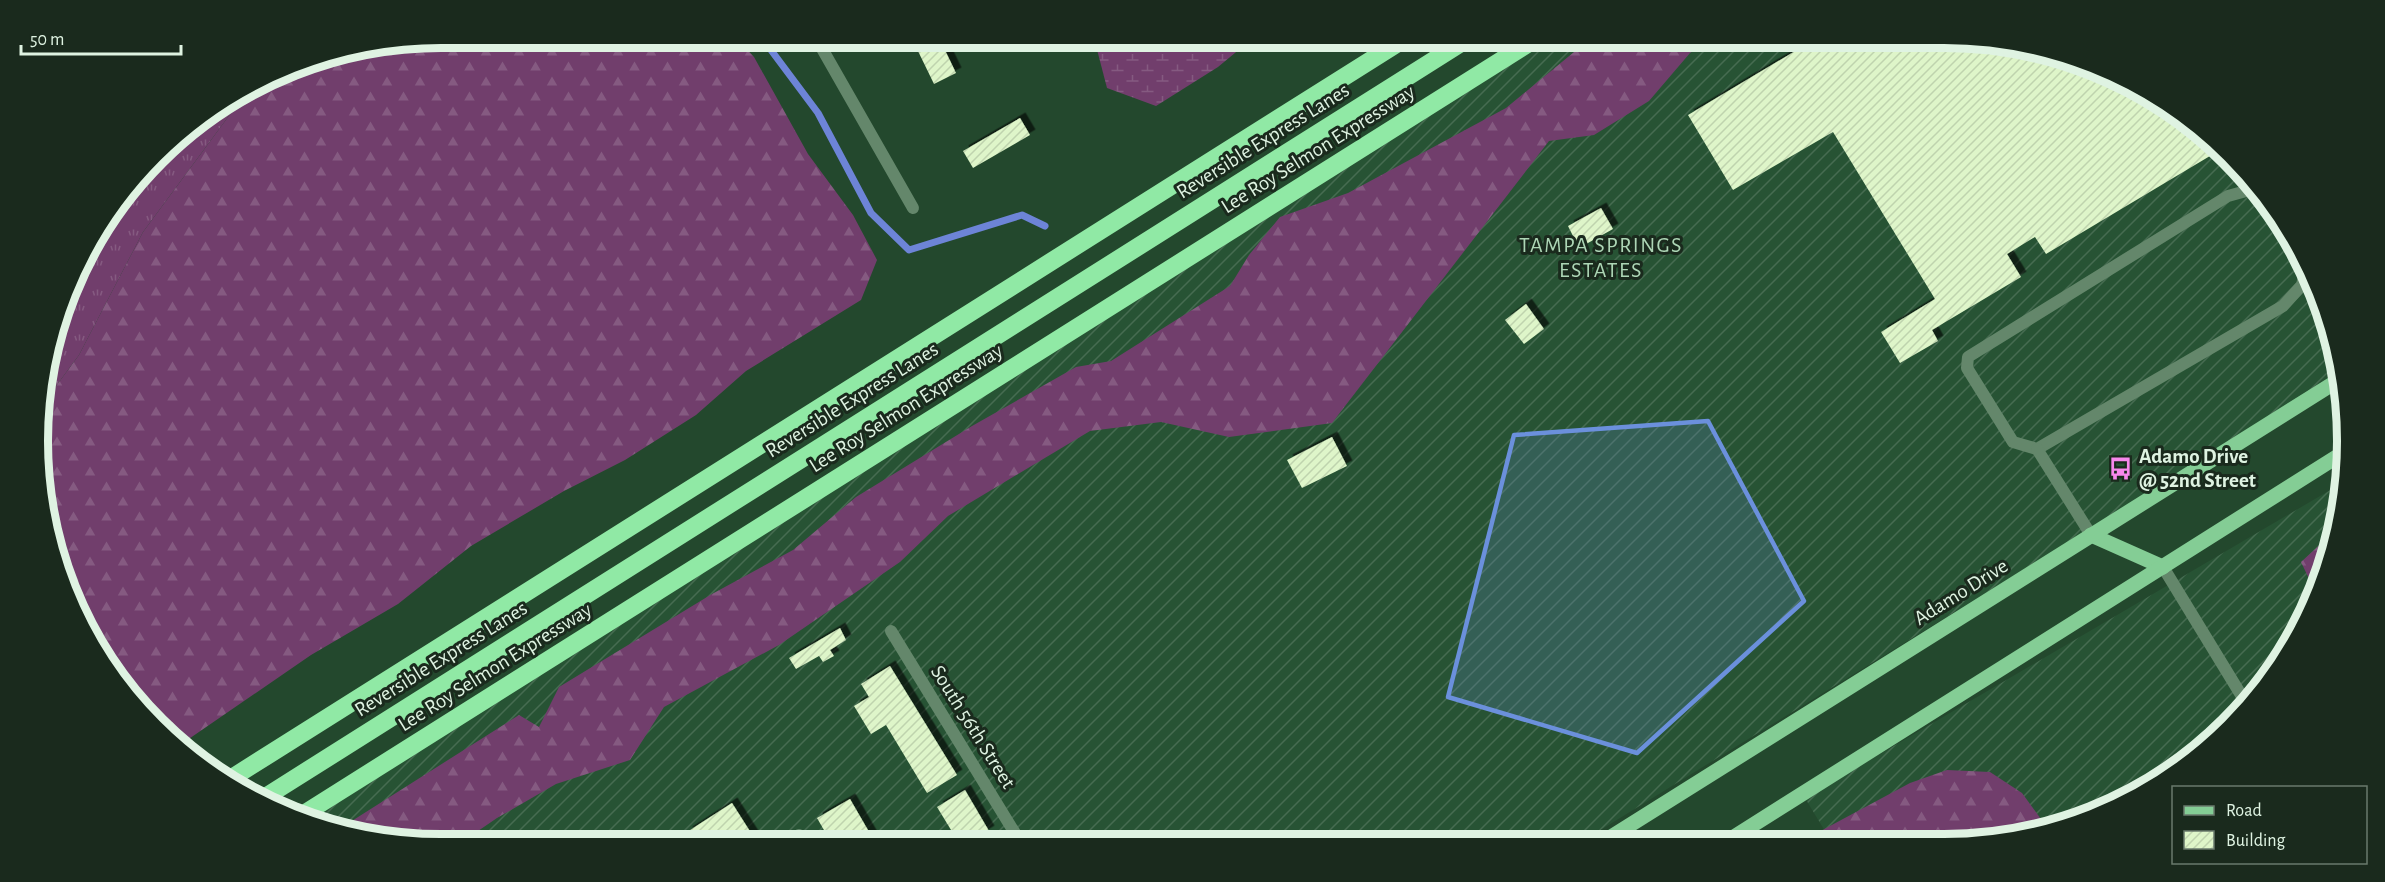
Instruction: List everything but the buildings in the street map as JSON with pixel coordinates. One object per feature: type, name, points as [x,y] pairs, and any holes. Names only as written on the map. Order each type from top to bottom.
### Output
[{"type":"highway","points":[[235,776],[1390,48]]},
{"type":"highway","name":"Reversible Express Lanes","points":[[270,795],[1453,48]]},
{"type":"highway","name":"Lee Roy Selmon Expressway","points":[[309,811],[1522,48]]},
{"type":"main road","name":"Adamo Drive","points":[[1616,834],[2333,384]]},
{"type":"main road","points":[[1739,834],[2336,457]]},
{"type":"main road","points":[[2091,535],[2163,567]]},
{"type":"street","points":[[822,48],[913,208]]},
{"type":"street","points":[[2091,535],[2037,449],[2013,442],[1967,368],[1968,357],[2228,196],[2247,191]]},
{"type":"street","points":[[2037,449],[2283,306],[2303,282]]},
{"type":"street","points":[[2163,567],[2242,696]]},
{"type":"street","name":"South 56th Street","points":[[891,632],[1015,834]]},
{"type":"highlighted area","points":[[1708,421],[1804,601],[1637,753],[1448,697],[1514,435]]},
{"type":"shaded area","points":[[1531,48],[1944,48],[1995,51],[2046,61],[2070,69],[2118,89],[2183,129],[2222,163],[2271,223],[2307,291],[2324,339],[2331,376],[2180,473],[1594,834],[441,834],[390,831],[339,821],[315,813],[1054,342]]},
{"type":"shaded area","points":[[2334,488],[2324,543],[2316,567],[2296,615],[2271,659],[2222,719],[2183,753],[2140,781],[2094,804],[2046,821],[1995,831],[1970,833],[1827,834],[1805,798]]},
{"type":"green space","points":[[441,48],[745,48],[754,57],[808,154],[853,215],[877,260],[861,300],[746,371],[696,415],[625,460],[564,491],[471,546],[398,604],[311,655],[187,740],[163,719],[129,680],[101,638],[69,567],[61,543],[51,492],[48,441],[51,393],[79,355],[143,232],[236,106],[291,78],[339,61],[390,51]]},
{"type":"green space","points":[[1097,48],[1241,48],[1218,67],[1156,106],[1107,88]]},
{"type":"green space","points":[[1579,48],[1697,48],[1690,53],[1649,101],[1594,135],[1549,141],[1332,423],[1229,437],[1161,422],[1090,431],[948,516],[900,562],[779,645],[664,707],[630,760],[556,784],[474,834],[390,831],[349,823],[519,715],[539,727],[559,687],[712,594],[793,550],[856,497],[972,426],[1076,367],[1111,361],[1230,286],[1249,255],[1280,217],[1348,193],[1506,108]]},
{"type":"green space","points":[[236,106],[143,232],[79,355],[51,393],[61,339],[69,315],[89,267],[114,223],[163,163],[202,129]]},
{"type":"green space","points":[[2324,541],[2310,582],[2301,562]]},
{"type":"green space","points":[[1947,770],[1990,772],[2022,793],[2043,822],[1995,831],[1970,833],[1815,834],[1910,783]]},
{"type":"waterway","points":[[769,48],[818,113],[871,213],[909,250],[1022,215],[1045,226]]},
{"type":"place","name":"Adamo Drive @ 52nd Street","points":[[2121,468]]},
{"type":"district","name":"TAMPA SPRINGS ESTATES","points":[[1601,258]]}]
